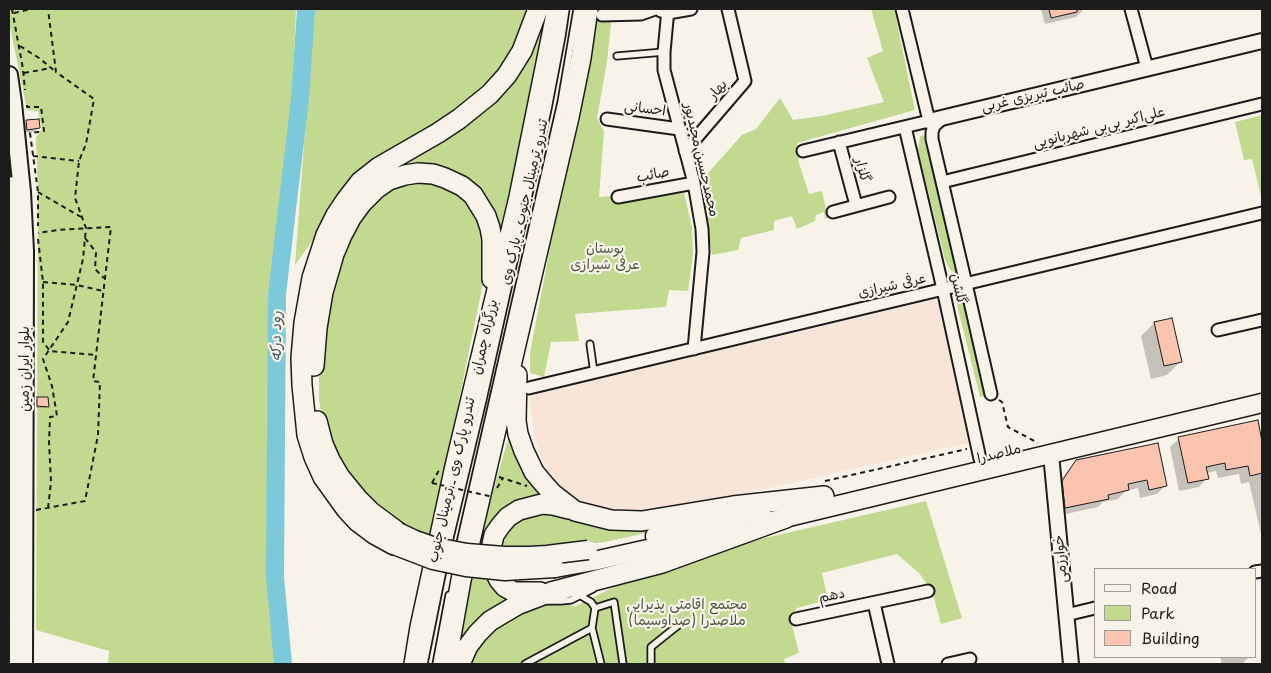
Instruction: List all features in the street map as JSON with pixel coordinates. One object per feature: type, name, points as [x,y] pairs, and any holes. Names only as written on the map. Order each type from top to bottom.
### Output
[{"type":"highway","points":[[396,538],[374,534],[358,522],[323,477],[314,457],[307,435],[301,358],[304,323],[312,278],[326,235],[336,215],[360,182],[379,167],[452,124],[490,94],[507,75],[522,51],[538,9]]},
{"type":"highway","name":"بزرگراه چمران","points":[[414,664],[436,552],[519,197],[556,9]]},
{"type":"highway","points":[[446,664],[461,580],[482,497],[581,58],[595,12]]},
{"type":"highway","points":[[396,538],[358,499],[330,460],[318,428],[315,408],[314,368],[317,328],[323,292],[334,254],[351,218],[376,189],[389,180],[405,174],[433,174],[462,186],[473,195],[486,216],[490,228],[492,239],[492,308]]},
{"type":"highway","points":[[517,336],[516,421],[518,434],[534,472],[553,494],[575,511]]},
{"type":"highway","points":[[551,592],[514,592],[504,587],[498,580],[492,564],[491,549],[494,535],[508,517],[519,510],[542,504],[553,505],[611,520],[642,521],[825,489]]},
{"type":"highway","points":[[460,664],[468,646],[478,633],[490,621],[517,605],[551,592],[662,563],[786,518]]},
{"type":"main road","name":"بلوار ایران زمین","points":[[16,74],[13,103],[22,192],[25,250],[24,664]]},
{"type":"main road","name":"بلوار ایران زمین","points":[[9,185],[11,251],[11,664]]},
{"type":"main road","name":"ملاصدرا","points":[[737,522],[786,518],[1262,391]]},
{"type":"main road","name":"ملاصدرا","points":[[737,522],[825,489],[979,453],[1046,449],[1262,403]]},
{"type":"main road","points":[[396,538],[415,540],[435,547],[467,553],[529,556],[588,550],[737,522]]},
{"type":"main road","points":[[396,538],[433,560],[466,567],[505,570],[555,568],[594,561],[737,522]]},
{"type":"street","points":[[595,12],[641,14],[655,9],[668,11],[691,9]]},
{"type":"street","name":"بهار","points":[[686,151],[745,81],[728,9]]},
{"type":"street","points":[[902,9],[929,121]]},
{"type":"street","points":[[1131,9],[1147,68]]},
{"type":"street","name":"محمدحسین مجیدپور","points":[[668,11],[664,70],[694,182],[702,229],[703,252],[694,349]]},
{"type":"street","name":"صائب تبریزی غربی","points":[[803,151],[1262,41]]},
{"type":"street","name":"علی‌اکبر بی‌بی شهربانویی","points":[[942,182],[1262,104]]},
{"type":"street","name":"گلشن","points":[[945,117],[934,126],[932,139],[991,394]]},
{"type":"street","name":"احسانی","points":[[607,119],[680,129]]},
{"type":"street","name":"گلشن","points":[[905,126],[979,453]]},
{"type":"street","name":"گلزار","points":[[839,142],[856,205]]},
{"type":"street","name":"صائب","points":[[618,197],[694,182]]},
{"type":"street","name":"گلزار","points":[[833,212],[889,197]]},
{"type":"street","name":"عرفی شیرازی","points":[[529,388],[1262,213]]},
{"type":"street","points":[[1218,330],[1262,320]]},
{"type":"street","name":"خوارزمی","points":[[1046,449],[1071,664]]},
{"type":"street","name":"دهم","points":[[796,619],[928,591]]},
{"type":"street","points":[[874,603],[888,664]]},
{"type":"street","points":[[1066,615],[1094,608]]},
{"type":"street","points":[[948,664],[970,659]]},
{"type":"lane","name":"تندرو پارک وی ـ ترمینال جنوب","points":[[424,664],[449,543],[548,109],[566,9]]},
{"type":"lane","name":"تندرو ترمینال جنوب ـ پارک وی","points":[[454,570],[561,102],[577,9]]},
{"type":"lane","points":[[617,56],[664,52]]},
{"type":"lane","points":[[590,344],[594,373]]},
{"type":"lane","points":[[533,599],[572,600],[598,586],[611,576]]},
{"type":"lane","points":[[436,664],[450,588]]},
{"type":"lane","points":[[581,596],[591,602],[595,608],[592,628],[601,664]]},
{"type":"lane","points":[[595,608],[614,602],[623,664]]},
{"type":"lane","points":[[651,664],[651,647],[681,623]]},
{"type":"lane","points":[[525,664],[592,628]]},
{"type":"path","points":[[13,14],[31,9]]},
{"type":"path","points":[[48,9],[56,72]]},
{"type":"path","points":[[19,45],[94,98],[86,144],[79,161],[75,198],[86,228],[83,259],[68,322],[43,359],[52,386],[57,416],[50,417],[51,482],[48,508]]},
{"type":"path","points":[[16,74],[51,68]]},
{"type":"path","points":[[33,156],[79,161]]},
{"type":"path","points":[[38,192],[82,217]]},
{"type":"path","points":[[24,513],[85,501],[98,435],[100,382],[93,381],[111,227],[38,233]]},
{"type":"path","points":[[85,238],[96,252],[95,269],[104,278]]},
{"type":"path","points":[[43,282],[77,285],[103,290]]},
{"type":"path","points":[[50,351],[96,355]]},
{"type":"path","points":[[991,394],[1002,402],[1008,427],[1046,449]]},
{"type":"path","points":[[825,489],[979,453]]},
{"type":"path","points":[[439,469],[432,483],[493,497]]},
{"type":"path","points":[[503,478],[528,486]]},
{"type":"shaded area","points":[[941,298],[973,442],[645,516],[610,513],[580,503],[555,481],[542,461],[535,439],[529,396]]},
{"type":"green space","points":[[9,9],[296,9],[279,405],[281,600],[284,664],[108,664],[109,651],[36,630],[38,192],[36,137],[42,129],[38,111],[27,110],[9,22]]},
{"type":"green space","points":[[314,9],[530,9],[517,47],[475,97],[361,173],[295,265]]},
{"type":"green space","name":"بوستان عرفی شیرازی","points":[[595,9],[621,9],[611,23],[607,62],[597,118],[604,131],[599,197],[613,196],[615,203],[684,193],[692,227],[693,254],[688,291],[669,290],[666,307],[575,314],[579,341],[551,342],[544,377],[530,373],[530,353],[590,52]]},
{"type":"green space","points":[[871,9],[894,9],[915,110],[797,143],[799,163],[809,194],[822,191],[828,218],[825,219],[824,212],[816,215],[815,221],[797,229],[792,216],[774,221],[774,230],[741,238],[738,250],[712,255],[700,182],[742,135],[756,129],[780,98],[793,120],[822,116],[884,102],[867,58],[883,51]]},
{"type":"green space","points":[[546,19],[542,56],[498,237],[475,190],[392,168],[454,133],[477,117],[498,98],[514,80],[527,60]]},
{"type":"green space","points":[[1262,115],[1262,200],[1252,159],[1244,160],[1235,122]]},
{"type":"green space","points":[[920,136],[927,136],[957,275],[950,269],[945,260],[918,150]]},
{"type":"green space","points":[[420,178],[461,191],[482,217],[487,264],[430,541],[418,537],[351,484],[322,420],[319,400],[321,335],[345,240],[381,191]]},
{"type":"green space","points":[[959,302],[965,303],[987,393],[986,396],[980,397],[957,305]]},
{"type":"green space","points":[[511,429],[546,492],[536,499],[486,551],[476,550]]},
{"type":"green space","name":"مجتمع اقامتی پذیرایی ملاصدرا (صداوسیما)","points":[[926,501],[962,618],[941,624],[932,591],[919,573],[897,554],[822,573],[828,600],[797,608],[790,617],[799,653],[784,659],[785,664],[465,664],[475,645],[499,621],[539,604],[568,603],[574,607],[620,584],[730,546]]},
{"type":"green space","points":[[536,509],[597,522],[729,510],[646,533],[605,542],[527,551],[498,551],[509,523]]},
{"type":"green space","points":[[468,574],[491,577],[515,595],[455,664]]},
{"type":"building","points":[[1049,9],[1077,9],[1077,12],[1051,18]]},
{"type":"building","points":[[39,119],[40,128],[27,130],[26,120]]},
{"type":"building","points":[[1172,318],[1182,362],[1164,366],[1154,322]]},
{"type":"building","points":[[37,397],[48,397],[49,407],[37,406]]},
{"type":"building","points":[[1258,420],[1262,442],[1262,473],[1250,476],[1248,466],[1226,470],[1225,463],[1206,467],[1209,479],[1188,483],[1178,437]]},
{"type":"building","points":[[1158,443],[1167,486],[1149,490],[1147,480],[1128,484],[1129,490],[1108,495],[1109,499],[1065,508],[1062,481],[1076,460]]},
{"type":"waterway","name":"رود درکه","points":[[283,664],[275,577],[277,294],[300,99],[306,9]]}]
